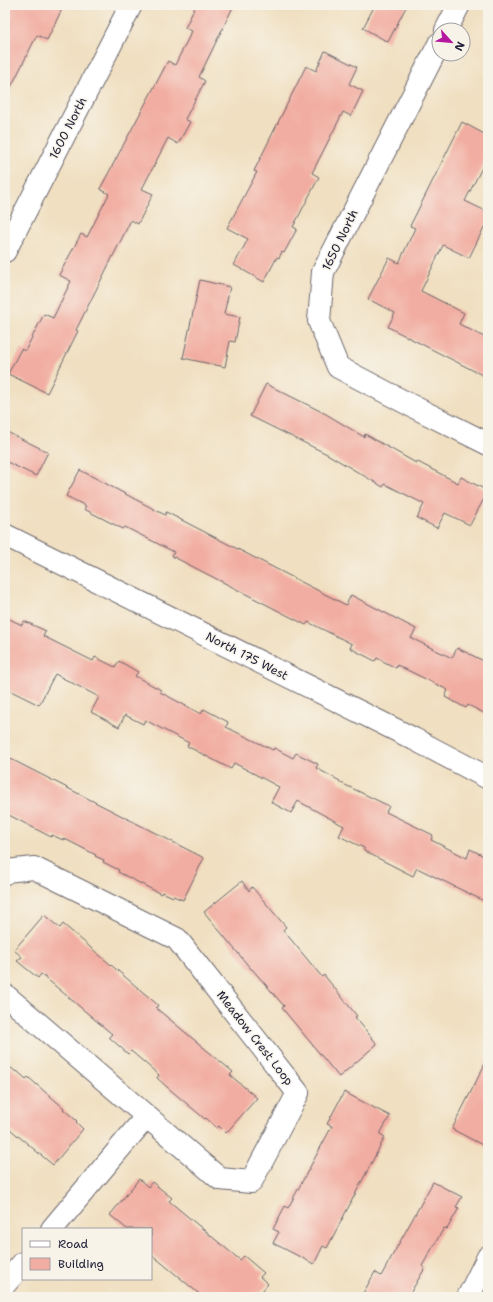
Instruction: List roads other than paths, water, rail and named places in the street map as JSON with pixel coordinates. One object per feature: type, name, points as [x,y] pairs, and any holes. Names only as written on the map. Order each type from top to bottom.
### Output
[{"type":"street","name":"1600 North","points":[[5,251],[131,5]]},
{"type":"street","points":[[450,22],[459,5]]},
{"type":"street","name":"1650 North","points":[[431,60],[323,272],[319,321],[338,367],[488,444]]},
{"type":"street","name":"North 175 West","points":[[5,535],[414,739],[488,778]]},
{"type":"street","name":"Meadow Crest Loop","points":[[5,873],[6,871],[34,868],[177,939],[298,1093],[251,1182],[220,1179],[5,995]]},
{"type":"street","points":[[53,1228],[146,1117]]},
{"type":"street","points":[[468,1297],[488,1257]]},
{"type":"street","points":[[5,1284],[22,1264]]}]
